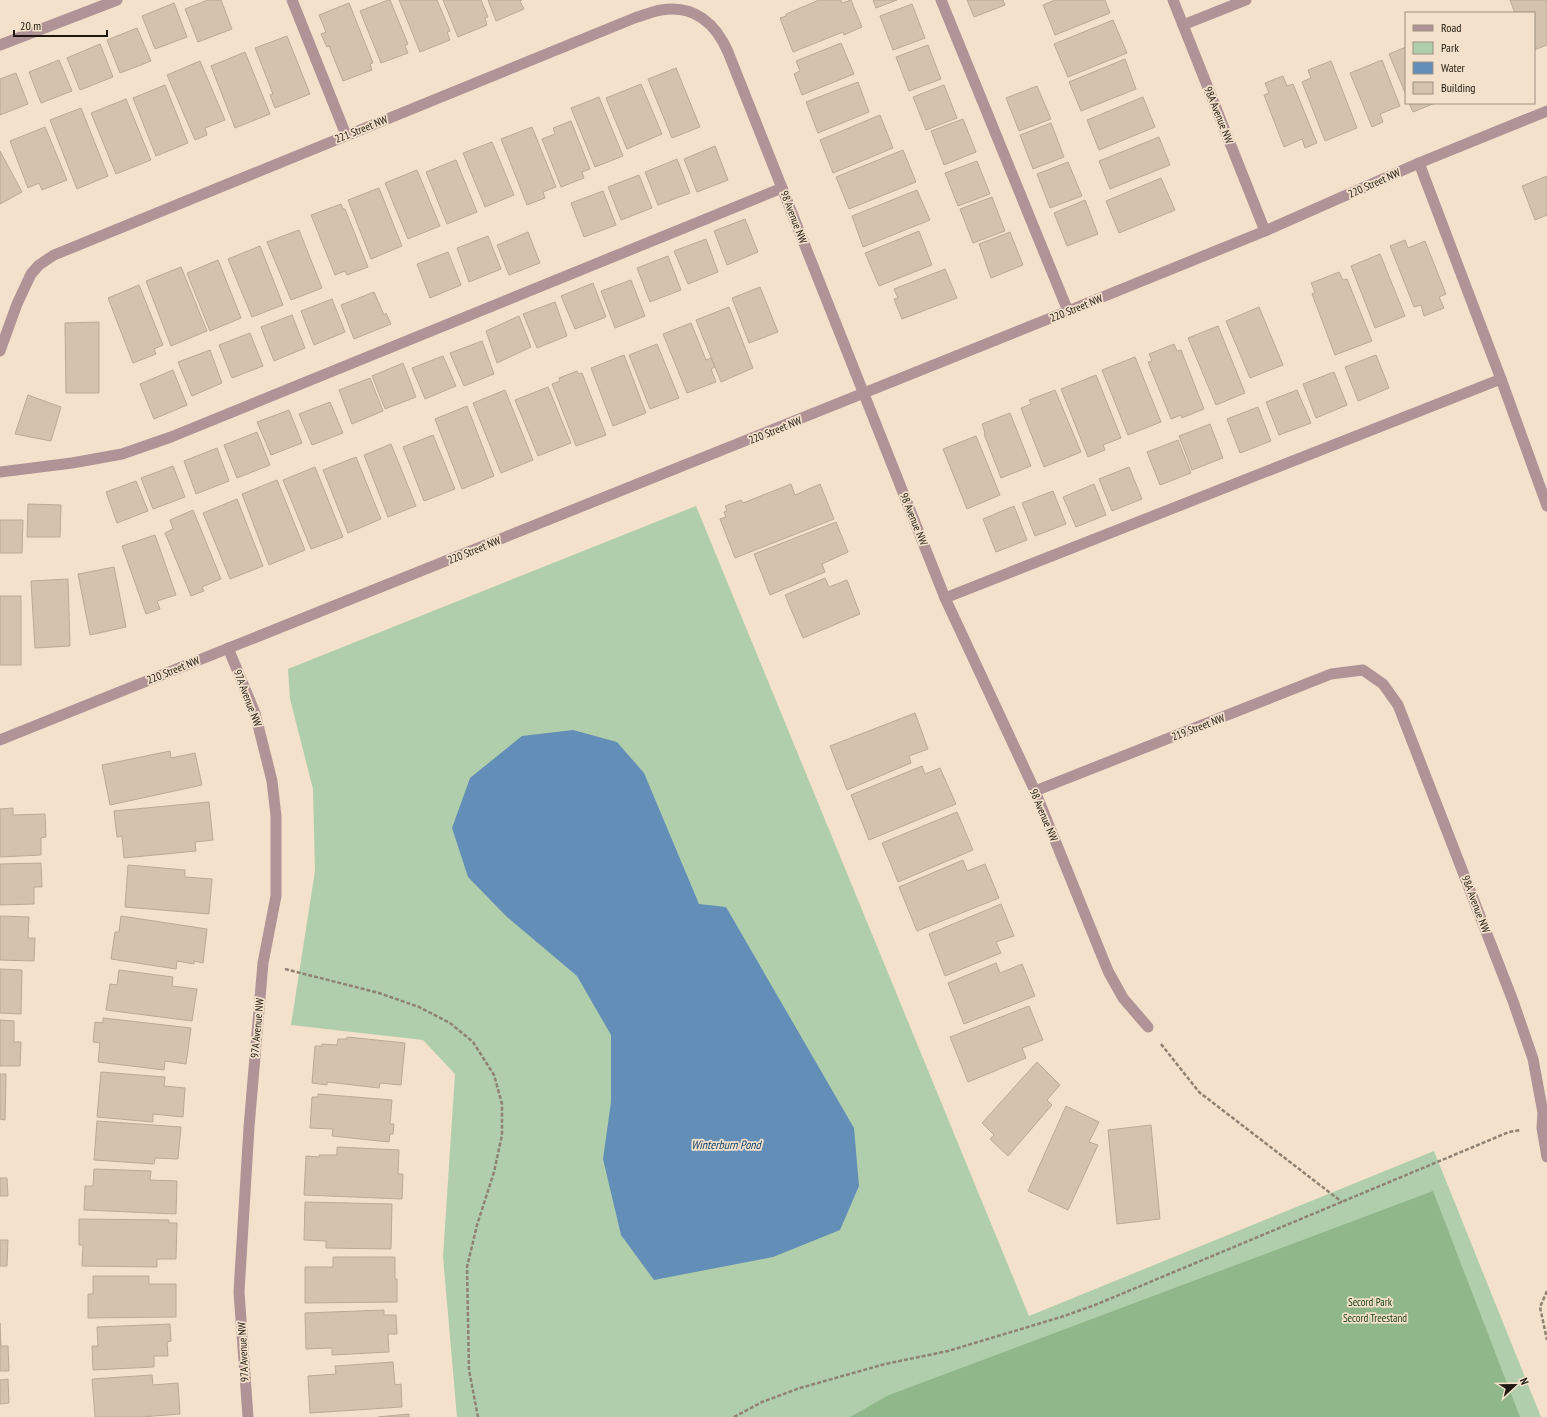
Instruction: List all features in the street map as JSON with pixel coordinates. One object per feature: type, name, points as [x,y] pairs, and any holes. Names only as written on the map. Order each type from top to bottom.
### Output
[{"type":"street","points":[[0,45],[117,0]]},
{"type":"street","points":[[292,0],[346,135]]},
{"type":"street","points":[[941,0],[1068,311]]},
{"type":"street","name":"98A Avenue NW","points":[[1173,0],[1265,231]]},
{"type":"street","points":[[1183,25],[1246,0]]},
{"type":"street","name":"221 Street NW","points":[[0,352],[17,304],[31,274],[39,265],[54,255],[637,17],[660,10],[688,10]]},
{"type":"street","name":"98 Avenue NW","points":[[688,10],[700,16],[722,38],[945,598],[1035,791],[1108,971],[1123,998],[1148,1027]]},
{"type":"street","name":"220 Street NW","points":[[0,740],[864,394],[1265,231],[1419,164],[1547,111]]},
{"type":"street","points":[[1419,164],[1501,379],[1547,506]]},
{"type":"street","points":[[0,472],[72,463],[122,454],[171,437],[782,188]]},
{"type":"street","points":[[945,598],[1501,379]]},
{"type":"street","name":"97A Avenue NW","points":[[228,648],[255,713],[272,781],[276,816],[276,896],[263,963],[249,1126],[239,1292],[248,1417]]},
{"type":"street","name":"98A Avenue NW","points":[[1363,670],[1383,684],[1398,705],[1514,1001],[1533,1059],[1543,1112],[1542,1128],[1547,1157]]},
{"type":"street","name":"219 Street NW","points":[[1035,791],[1331,674],[1363,670]]},
{"type":"path","points":[[263,963],[379,993],[419,1007],[450,1023],[473,1042],[494,1075],[502,1104],[502,1136],[494,1172],[477,1225],[467,1267],[469,1370],[478,1417]]},
{"type":"path","points":[[1148,1027],[1200,1092],[1342,1202]]},
{"type":"path","points":[[734,1417],[762,1402],[800,1388],[885,1364],[948,1351],[1095,1305],[1509,1132],[1542,1128]]},
{"type":"path","points":[[1547,1291],[1540,1307],[1547,1340]]},
{"type":"green space","name":"Secord Park","points":[[696,506],[1029,1316],[1434,1151],[1541,1417],[457,1417],[443,1257],[455,1074],[423,1040],[291,1025],[315,871],[313,789],[290,699],[288,669]]},
{"type":"green space","name":"Secord Treestand","points":[[1433,1191],[1520,1417],[850,1417],[889,1395]]},
{"type":"water","name":"Winterburn Pond","points":[[573,730],[617,742],[644,773],[699,904],[726,907],[854,1128],[859,1186],[840,1230],[773,1257],[654,1280],[621,1235],[603,1159],[611,1102],[611,1035],[577,976],[507,917],[468,877],[452,828],[470,778],[522,736]]},
{"type":"building","points":[[208,0],[221,0],[232,29],[198,42],[185,9]]},
{"type":"building","points":[[390,0],[408,44],[405,46],[408,53],[381,63],[360,11]]},
{"type":"building","points":[[399,0],[437,0],[450,31],[447,32],[450,40],[420,52]]},
{"type":"building","points":[[443,0],[481,0],[488,17],[485,18],[487,25],[458,37]]},
{"type":"building","points":[[488,0],[522,0],[520,1],[524,9],[496,21]]},
{"type":"building","points":[[819,0],[841,0],[842,3],[851,0],[862,27],[844,35],[843,32],[793,52],[780,18]]},
{"type":"building","points":[[873,0],[897,0],[876,8]]},
{"type":"building","points":[[967,0],[1003,0],[1005,5],[974,17]]},
{"type":"building","points":[[1055,0],[1105,0],[1110,13],[1055,35],[1043,5]]},
{"type":"building","points":[[1510,0],[1547,0],[1547,45],[1535,50],[1535,12],[1515,12]]},
{"type":"building","points":[[174,3],[187,37],[155,49],[142,16]]},
{"type":"building","points":[[349,3],[373,63],[370,64],[372,70],[343,81],[329,46],[327,47],[321,34],[326,32],[319,15]]},
{"type":"building","points":[[912,4],[925,38],[893,50],[880,16]]},
{"type":"building","points":[[1113,20],[1127,53],[1068,77],[1054,44]]},
{"type":"building","points":[[137,28],[151,61],[120,73],[107,40]]},
{"type":"building","points":[[287,36],[310,94],[275,108],[270,95],[273,94],[255,48]]},
{"type":"building","points":[[841,43],[854,74],[802,95],[794,74],[800,71],[796,61]]},
{"type":"building","points":[[100,44],[113,77],[80,90],[67,58]]},
{"type":"building","points":[[928,45],[941,79],[909,91],[896,57]]},
{"type":"building","points":[[1405,47],[1405,93],[1389,54]]},
{"type":"building","points":[[245,52],[270,114],[235,128],[211,66]]},
{"type":"building","points":[[1125,59],[1136,89],[1081,111],[1069,82]]},
{"type":"building","points":[[59,60],[72,91],[41,103],[29,72]]},
{"type":"building","points":[[1382,60],[1400,106],[1380,114],[1383,122],[1372,127],[1350,73]]},
{"type":"building","points":[[200,61],[225,120],[205,128],[207,135],[195,140],[167,75]]},
{"type":"building","points":[[1331,61],[1357,128],[1325,141],[1302,82],[1311,78],[1308,70]]},
{"type":"building","points":[[676,68],[700,127],[672,138],[648,79]]},
{"type":"building","points":[[16,73],[28,104],[0,115],[0,79]]},
{"type":"building","points":[[1283,76],[1287,86],[1293,84],[1317,143],[1305,148],[1302,139],[1284,147],[1264,95],[1269,93],[1265,83]]},
{"type":"building","points":[[858,82],[869,112],[818,133],[806,102]]},
{"type":"building","points":[[641,84],[662,134],[627,149],[606,98]]},
{"type":"building","points":[[165,85],[188,143],[156,156],[133,98]]},
{"type":"building","points":[[944,85],[957,118],[926,130],[913,97]]},
{"type":"building","points":[[1037,86],[1051,119],[1019,131],[1006,98]]},
{"type":"building","points":[[599,97],[623,156],[595,167],[571,108]]},
{"type":"building","points":[[1143,97],[1155,127],[1099,150],[1087,120]]},
{"type":"building","points":[[126,99],[151,160],[116,174],[91,113]]},
{"type":"building","points":[[1409,104],[1433,104],[1413,112]]},
{"type":"building","points":[[81,108],[108,176],[77,189],[50,120]]},
{"type":"building","points":[[880,115],[893,148],[833,173],[820,140]]},
{"type":"building","points":[[963,119],[976,152],[944,165],[931,131]]},
{"type":"building","points":[[571,121],[590,169],[582,172],[584,178],[561,187],[542,139],[555,134],[553,128]]},
{"type":"building","points":[[1051,123],[1064,157],[1033,169],[1020,135]]},
{"type":"building","points":[[45,127],[67,180],[42,190],[39,183],[28,188],[10,141]]},
{"type":"building","points":[[532,127],[556,187],[543,192],[545,198],[527,205],[501,139]]},
{"type":"building","points":[[1159,137],[1170,165],[1110,189],[1099,161]]},
{"type":"building","points":[[492,142],[514,195],[485,207],[463,153]]},
{"type":"building","points":[[715,146],[728,180],[697,192],[684,159]]},
{"type":"building","points":[[903,150],[916,182],[849,209],[836,177]]},
{"type":"building","points":[[0,151],[22,192],[0,204]]},
{"type":"building","points":[[677,159],[690,193],[658,205],[645,172]]},
{"type":"building","points":[[456,160],[477,212],[447,224],[426,172]]},
{"type":"building","points":[[977,161],[990,194],[958,206],[945,173]]},
{"type":"building","points":[[1068,162],[1082,196],[1050,208],[1037,174]]},
{"type":"building","points":[[417,170],[440,226],[408,239],[385,183]]},
{"type":"building","points":[[639,175],[652,208],[621,220],[608,187]]},
{"type":"building","points":[[1547,176],[1547,215],[1535,220],[1522,186]]},
{"type":"building","points":[[1161,178],[1175,210],[1119,233],[1106,201]]},
{"type":"building","points":[[379,188],[402,246],[371,259],[348,200]]},
{"type":"building","points":[[917,190],[930,220],[863,247],[852,216]]},
{"type":"building","points":[[603,191],[616,225],[584,237],[571,203]]},
{"type":"building","points":[[992,197],[1005,231],[973,243],[960,209]]},
{"type":"building","points":[[1085,200],[1098,234],[1067,246],[1054,213]]},
{"type":"building","points":[[341,204],[343,209],[345,209],[368,267],[347,275],[345,271],[335,275],[311,215]]},
{"type":"building","points":[[745,219],[758,252],[727,265],[714,231]]},
{"type":"building","points":[[299,230],[322,288],[291,300],[267,242]]},
{"type":"building","points":[[919,231],[932,265],[879,286],[865,253]]},
{"type":"building","points":[[528,232],[540,263],[509,275],[497,245]]},
{"type":"building","points":[[1010,232],[1023,265],[991,278],[979,244]]},
{"type":"building","points":[[488,236],[501,269],[469,282],[457,248]]},
{"type":"building","points":[[706,239],[718,272],[688,284],[674,251]]},
{"type":"building","points":[[1405,240],[1408,248],[1425,241],[1446,294],[1439,297],[1444,308],[1424,316],[1421,305],[1414,307],[1390,246]]},
{"type":"building","points":[[260,246],[283,305],[252,317],[228,259]]},
{"type":"building","points":[[448,252],[461,285],[430,298],[417,264]]},
{"type":"building","points":[[1380,254],[1405,316],[1375,328],[1351,266]]},
{"type":"building","points":[[668,256],[681,290],[650,302],[637,268]]},
{"type":"building","points":[[218,260],[241,318],[210,331],[187,273]]},
{"type":"building","points":[[181,267],[207,331],[171,346],[146,281]]},
{"type":"building","points":[[945,269],[957,298],[902,319],[894,299],[898,298],[894,289]]},
{"type":"building","points":[[1339,272],[1343,280],[1347,279],[1372,341],[1335,355],[1312,294],[1315,292],[1311,283]]},
{"type":"building","points":[[631,280],[645,316],[615,328],[601,291]]},
{"type":"building","points":[[593,283],[606,317],[575,329],[561,296]]},
{"type":"building","points":[[139,285],[163,345],[154,349],[156,354],[133,363],[108,298]]},
{"type":"building","points":[[760,287],[778,332],[749,343],[732,298]]},
{"type":"building","points":[[374,292],[384,315],[386,313],[391,324],[354,339],[341,305]]},
{"type":"building","points":[[332,299],[345,332],[314,345],[301,311]]},
{"type":"building","points":[[555,302],[567,336],[537,348],[523,314]]},
{"type":"building","points":[[729,307],[753,368],[721,382],[696,320]]},
{"type":"building","points":[[1259,307],[1283,365],[1250,378],[1226,321]]},
{"type":"building","points":[[292,315],[305,348],[274,361],[261,327]]},
{"type":"building","points":[[519,316],[531,347],[497,363],[486,331]]},
{"type":"building","points":[[99,322],[99,393],[66,393],[65,323]]},
{"type":"building","points":[[691,323],[706,360],[711,358],[715,367],[711,369],[716,382],[687,393],[663,334]]},
{"type":"building","points":[[1218,326],[1245,393],[1216,405],[1188,338]]},
{"type":"building","points":[[250,333],[263,366],[232,378],[219,345]]},
{"type":"building","points":[[482,341],[494,374],[464,386],[450,353]]},
{"type":"building","points":[[657,344],[679,398],[650,409],[629,355]]},
{"type":"building","points":[[1174,344],[1177,351],[1181,350],[1204,409],[1182,418],[1181,415],[1171,419],[1148,362],[1152,361],[1149,354]]},
{"type":"building","points":[[210,350],[222,383],[192,396],[178,362]]},
{"type":"building","points":[[624,355],[646,413],[613,426],[591,368]]},
{"type":"building","points":[[1376,355],[1389,388],[1358,401],[1345,367]]},
{"type":"building","points":[[443,356],[456,386],[425,399],[412,368]]},
{"type":"building","points":[[1135,357],[1161,422],[1128,435],[1102,370]]},
{"type":"building","points":[[403,363],[416,397],[385,409],[372,376]]},
{"type":"building","points":[[173,370],[187,405],[154,419],[140,384]]},
{"type":"building","points":[[577,371],[579,374],[582,373],[606,435],[576,446],[552,384],[560,381],[559,378]]},
{"type":"building","points":[[1334,372],[1347,405],[1316,418],[1303,384]]},
{"type":"building","points":[[1096,375],[1121,438],[1103,445],[1105,450],[1088,457],[1061,389]]},
{"type":"building","points":[[370,378],[383,411],[352,424],[339,390]]},
{"type":"building","points":[[548,387],[571,443],[538,456],[515,400]]},
{"type":"building","points":[[505,390],[533,460],[501,473],[473,403]]},
{"type":"building","points":[[1055,390],[1081,452],[1044,467],[1021,408],[1031,404],[1029,400]]},
{"type":"building","points":[[1297,390],[1311,423],[1279,435],[1266,402]]},
{"type":"building","points":[[28,395],[61,407],[51,441],[15,434]]},
{"type":"building","points":[[330,402],[343,433],[312,445],[299,414]]},
{"type":"building","points":[[467,406],[494,476],[462,489],[435,419]]},
{"type":"building","points":[[1258,407],[1271,441],[1240,453],[1227,419]]},
{"type":"building","points":[[289,410],[302,443],[271,455],[257,422]]},
{"type":"building","points":[[1010,413],[1031,466],[1001,478],[984,434],[982,424]]},
{"type":"building","points":[[1210,424],[1223,458],[1192,470],[1179,436]]},
{"type":"building","points":[[257,432],[270,465],[237,478],[224,445]]},
{"type":"building","points":[[433,435],[455,489],[424,501],[403,447]]},
{"type":"building","points":[[976,436],[1000,495],[967,509],[943,449]]},
{"type":"building","points":[[1178,440],[1191,473],[1160,485],[1147,452]]},
{"type":"building","points":[[391,444],[416,506],[388,517],[364,455]]},
{"type":"building","points":[[217,448],[229,481],[196,494],[184,461]]},
{"type":"building","points":[[356,457],[381,519],[348,533],[323,470]]},
{"type":"building","points":[[173,466],[185,497],[153,509],[141,478]]},
{"type":"building","points":[[315,467],[343,537],[311,549],[283,480]]},
{"type":"building","points":[[1129,467],[1142,499],[1112,511],[1099,479]]},
{"type":"building","points":[[277,480],[305,550],[269,565],[242,494]]},
{"type":"building","points":[[136,481],[148,511],[117,523],[106,492]]},
{"type":"building","points":[[791,484],[795,495],[820,484],[834,519],[735,558],[720,519],[726,517],[724,512],[727,511],[725,506],[741,500],[743,503]]},
{"type":"building","points":[[1094,484],[1106,515],[1076,527],[1063,497]]},
{"type":"building","points":[[1053,491],[1066,524],[1035,536],[1022,503]]},
{"type":"building","points":[[237,499],[263,566],[230,579],[203,513]]},
{"type":"building","points":[[28,504],[61,505],[60,537],[27,537]]},
{"type":"building","points":[[1014,506],[1027,540],[996,552],[983,519]]},
{"type":"building","points":[[193,510],[221,579],[202,587],[204,591],[191,596],[165,533],[173,529],[170,520]]},
{"type":"building","points":[[0,520],[23,520],[22,553],[0,553]]},
{"type":"building","points":[[836,522],[848,552],[822,564],[825,572],[770,595],[754,554]]},
{"type":"building","points":[[155,535],[176,595],[157,601],[160,609],[146,614],[122,546]]},
{"type":"building","points":[[114,567],[126,627],[90,635],[78,574]]},
{"type":"building","points":[[825,578],[829,587],[847,580],[860,614],[803,638],[785,595]]},
{"type":"building","points":[[68,579],[70,646],[35,648],[31,581]]},
{"type":"building","points":[[0,596],[21,596],[21,665],[0,665]]},
{"type":"building","points":[[915,713],[928,749],[909,756],[911,763],[847,790],[830,746]]},
{"type":"building","points":[[170,751],[171,758],[195,753],[202,785],[110,805],[102,765]]},
{"type":"building","points":[[922,766],[925,774],[940,768],[956,804],[869,840],[851,795]]},
{"type":"building","points":[[209,802],[213,840],[195,842],[196,851],[124,858],[122,836],[117,837],[114,811]]},
{"type":"building","points":[[13,808],[13,815],[45,814],[46,837],[41,838],[41,855],[0,857],[0,809]]},
{"type":"building","points":[[957,812],[973,850],[898,882],[882,843]]},
{"type":"building","points":[[963,860],[967,871],[985,864],[999,898],[917,931],[899,887]]},
{"type":"building","points":[[41,863],[42,887],[34,887],[34,904],[0,905],[0,864]]},
{"type":"building","points":[[128,865],[185,870],[185,877],[212,879],[209,914],[125,907]]},
{"type":"building","points":[[1001,904],[1014,936],[996,942],[1001,953],[945,976],[929,934]]},
{"type":"building","points":[[0,916],[29,917],[28,938],[35,938],[34,961],[0,960]]},
{"type":"building","points":[[121,916],[207,929],[203,963],[194,961],[194,964],[177,961],[176,969],[111,959],[115,932],[119,932]]},
{"type":"building","points":[[996,963],[1000,973],[1022,964],[1035,996],[964,1024],[948,983]]},
{"type":"building","points":[[0,969],[22,970],[21,1014],[0,1013]]},
{"type":"building","points":[[119,970],[173,977],[172,986],[197,989],[192,1021],[106,1010],[110,984],[117,985]]},
{"type":"building","points":[[1029,1006],[1043,1040],[1022,1048],[1026,1058],[968,1082],[950,1037]]},
{"type":"building","points":[[103,1018],[191,1028],[186,1064],[165,1061],[164,1070],[98,1062],[100,1043],[93,1042],[95,1022],[103,1023]]},
{"type":"building","points":[[0,1020],[14,1021],[14,1042],[21,1042],[20,1066],[0,1066]]},
{"type":"building","points":[[347,1037],[405,1043],[401,1085],[380,1083],[379,1088],[327,1082],[327,1085],[312,1083],[315,1046],[322,1046],[322,1044],[337,1045],[338,1039],[347,1039]]},
{"type":"building","points":[[1037,1062],[1060,1085],[1047,1100],[1052,1105],[1008,1156],[990,1139],[994,1135],[982,1123]]},
{"type":"building","points":[[101,1072],[165,1077],[164,1086],[185,1088],[183,1117],[153,1114],[153,1122],[97,1117]]},
{"type":"building","points":[[0,1074],[6,1074],[5,1120],[0,1119]]},
{"type":"building","points":[[318,1094],[392,1100],[390,1124],[394,1124],[393,1134],[390,1134],[389,1142],[332,1136],[333,1129],[310,1128],[312,1097],[318,1097]]},
{"type":"building","points":[[1066,1106],[1099,1122],[1089,1142],[1098,1145],[1068,1210],[1028,1191]]},
{"type":"building","points":[[97,1121],[181,1127],[178,1159],[155,1158],[154,1164],[94,1160]]},
{"type":"building","points":[[1151,1125],[1160,1219],[1117,1224],[1108,1130]]},
{"type":"building","points":[[337,1147],[399,1150],[398,1174],[403,1174],[402,1199],[304,1195],[306,1156],[320,1157],[319,1155],[337,1155]]},
{"type":"building","points":[[94,1169],[151,1171],[150,1180],[177,1181],[176,1214],[84,1210],[85,1186],[93,1186]]},
{"type":"building","points":[[0,1178],[7,1178],[8,1196],[0,1196]]},
{"type":"building","points":[[305,1202],[392,1204],[391,1249],[326,1248],[326,1241],[304,1240]]},
{"type":"building","points":[[79,1219],[169,1220],[169,1223],[177,1223],[176,1259],[157,1259],[157,1267],[82,1266],[83,1245],[79,1245]]},
{"type":"building","points":[[0,1240],[8,1240],[7,1266],[0,1266]]},
{"type":"building","points":[[333,1257],[395,1257],[397,1302],[305,1303],[305,1267],[333,1267]]},
{"type":"building","points":[[93,1276],[149,1276],[149,1284],[176,1284],[176,1317],[88,1318],[88,1294],[93,1294]]},
{"type":"building","points":[[384,1310],[384,1315],[396,1315],[397,1334],[388,1334],[389,1352],[332,1355],[332,1348],[306,1349],[305,1313]]},
{"type":"building","points":[[0,1323],[1,1346],[8,1346],[9,1371],[0,1371]]},
{"type":"building","points":[[170,1324],[171,1341],[167,1342],[168,1356],[154,1356],[154,1367],[93,1370],[92,1346],[98,1346],[97,1327]]},
{"type":"building","points":[[393,1362],[395,1385],[401,1384],[402,1407],[310,1413],[308,1376],[336,1374],[335,1366]]},
{"type":"building","points":[[152,1375],[153,1385],[178,1383],[180,1414],[141,1417],[95,1417],[92,1379]]},
{"type":"building","points":[[8,1379],[9,1403],[0,1404],[0,1380]]},
{"type":"building","points":[[409,1414],[409,1417],[378,1417]]}]
